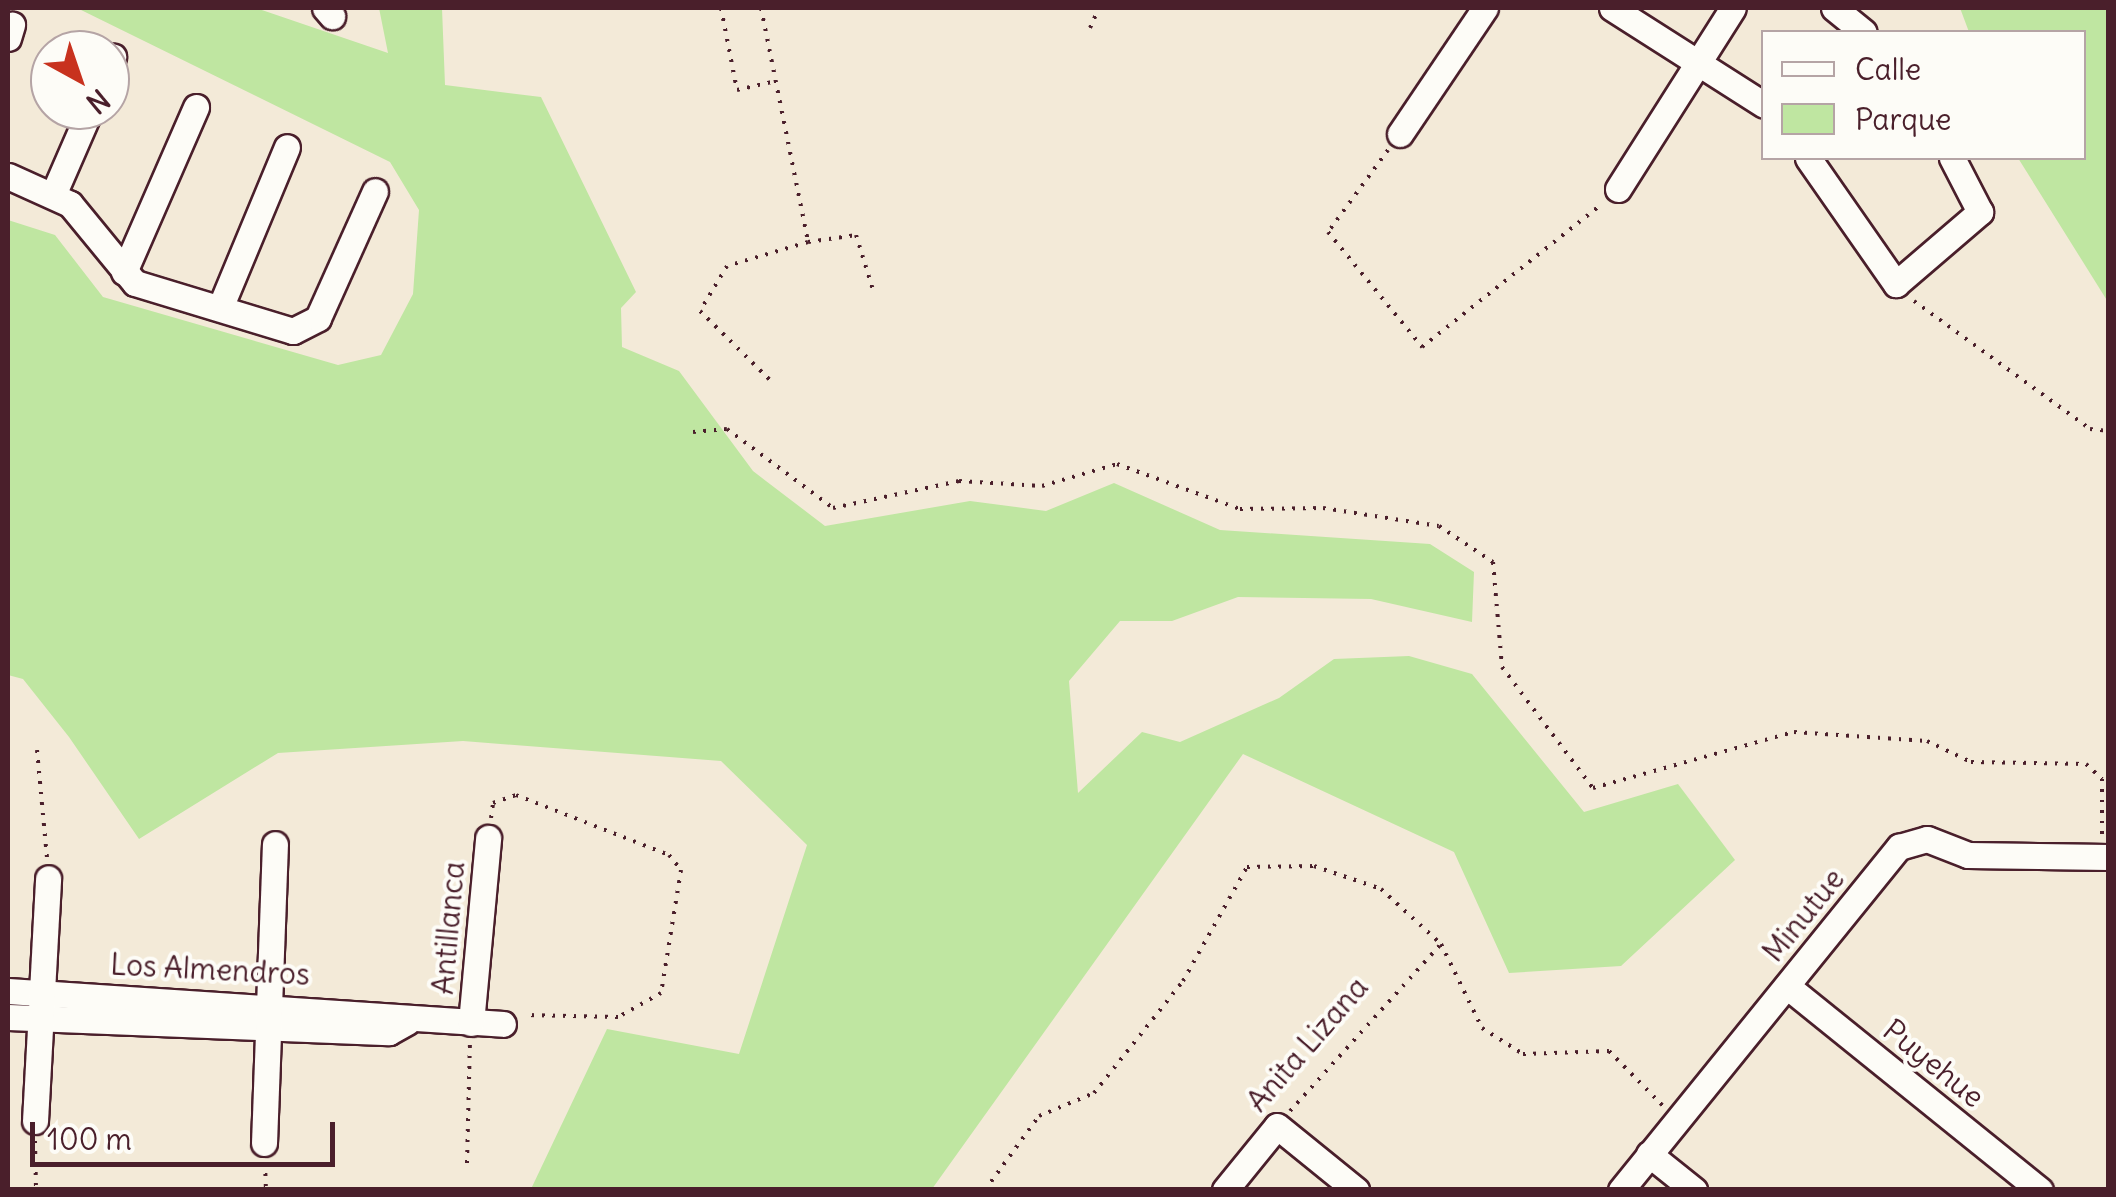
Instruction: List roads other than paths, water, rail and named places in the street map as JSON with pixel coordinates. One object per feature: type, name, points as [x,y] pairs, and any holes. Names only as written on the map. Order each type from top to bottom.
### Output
[{"type":"street","points":[[1400,134],[1484,8]]},
{"type":"street","points":[[1612,8],[1761,103]]},
{"type":"street","points":[[1618,189],[1734,8]]},
{"type":"street","points":[[1834,8],[1862,30]]},
{"type":"street","points":[[124,272],[196,107]]},
{"type":"street","points":[[53,194],[81,130]]},
{"type":"street","points":[[220,308],[287,147]]},
{"type":"street","points":[[1809,160],[1896,284],[1980,212],[1953,160]]},
{"type":"street","points":[[8,176],[53,194],[124,272],[220,308],[306,330],[375,191]]},
{"type":"street","name":"Antillanca","points":[[471,1023],[488,838]]},
{"type":"street","name":"Minutue","points":[[1621,1190],[1911,839],[1968,855],[2105,856]]},
{"type":"street","points":[[264,1143],[275,844]]},
{"type":"street","points":[[35,1121],[36,1005],[48,878]]},
{"type":"street","name":"Puyehue","points":[[1787,986],[2040,1190]]},
{"type":"street","name":"Los Almendros","points":[[8,991],[36,1005],[268,1016],[389,1032],[406,1022],[502,1024]]},
{"type":"street","name":"Los Almendros","points":[[8,1017],[36,1005]]},
{"type":"street","name":"Anita Lizana","points":[[1226,1190],[1277,1126],[1356,1190]]},
{"type":"street","points":[[1649,1154],[1694,1190]]}]
